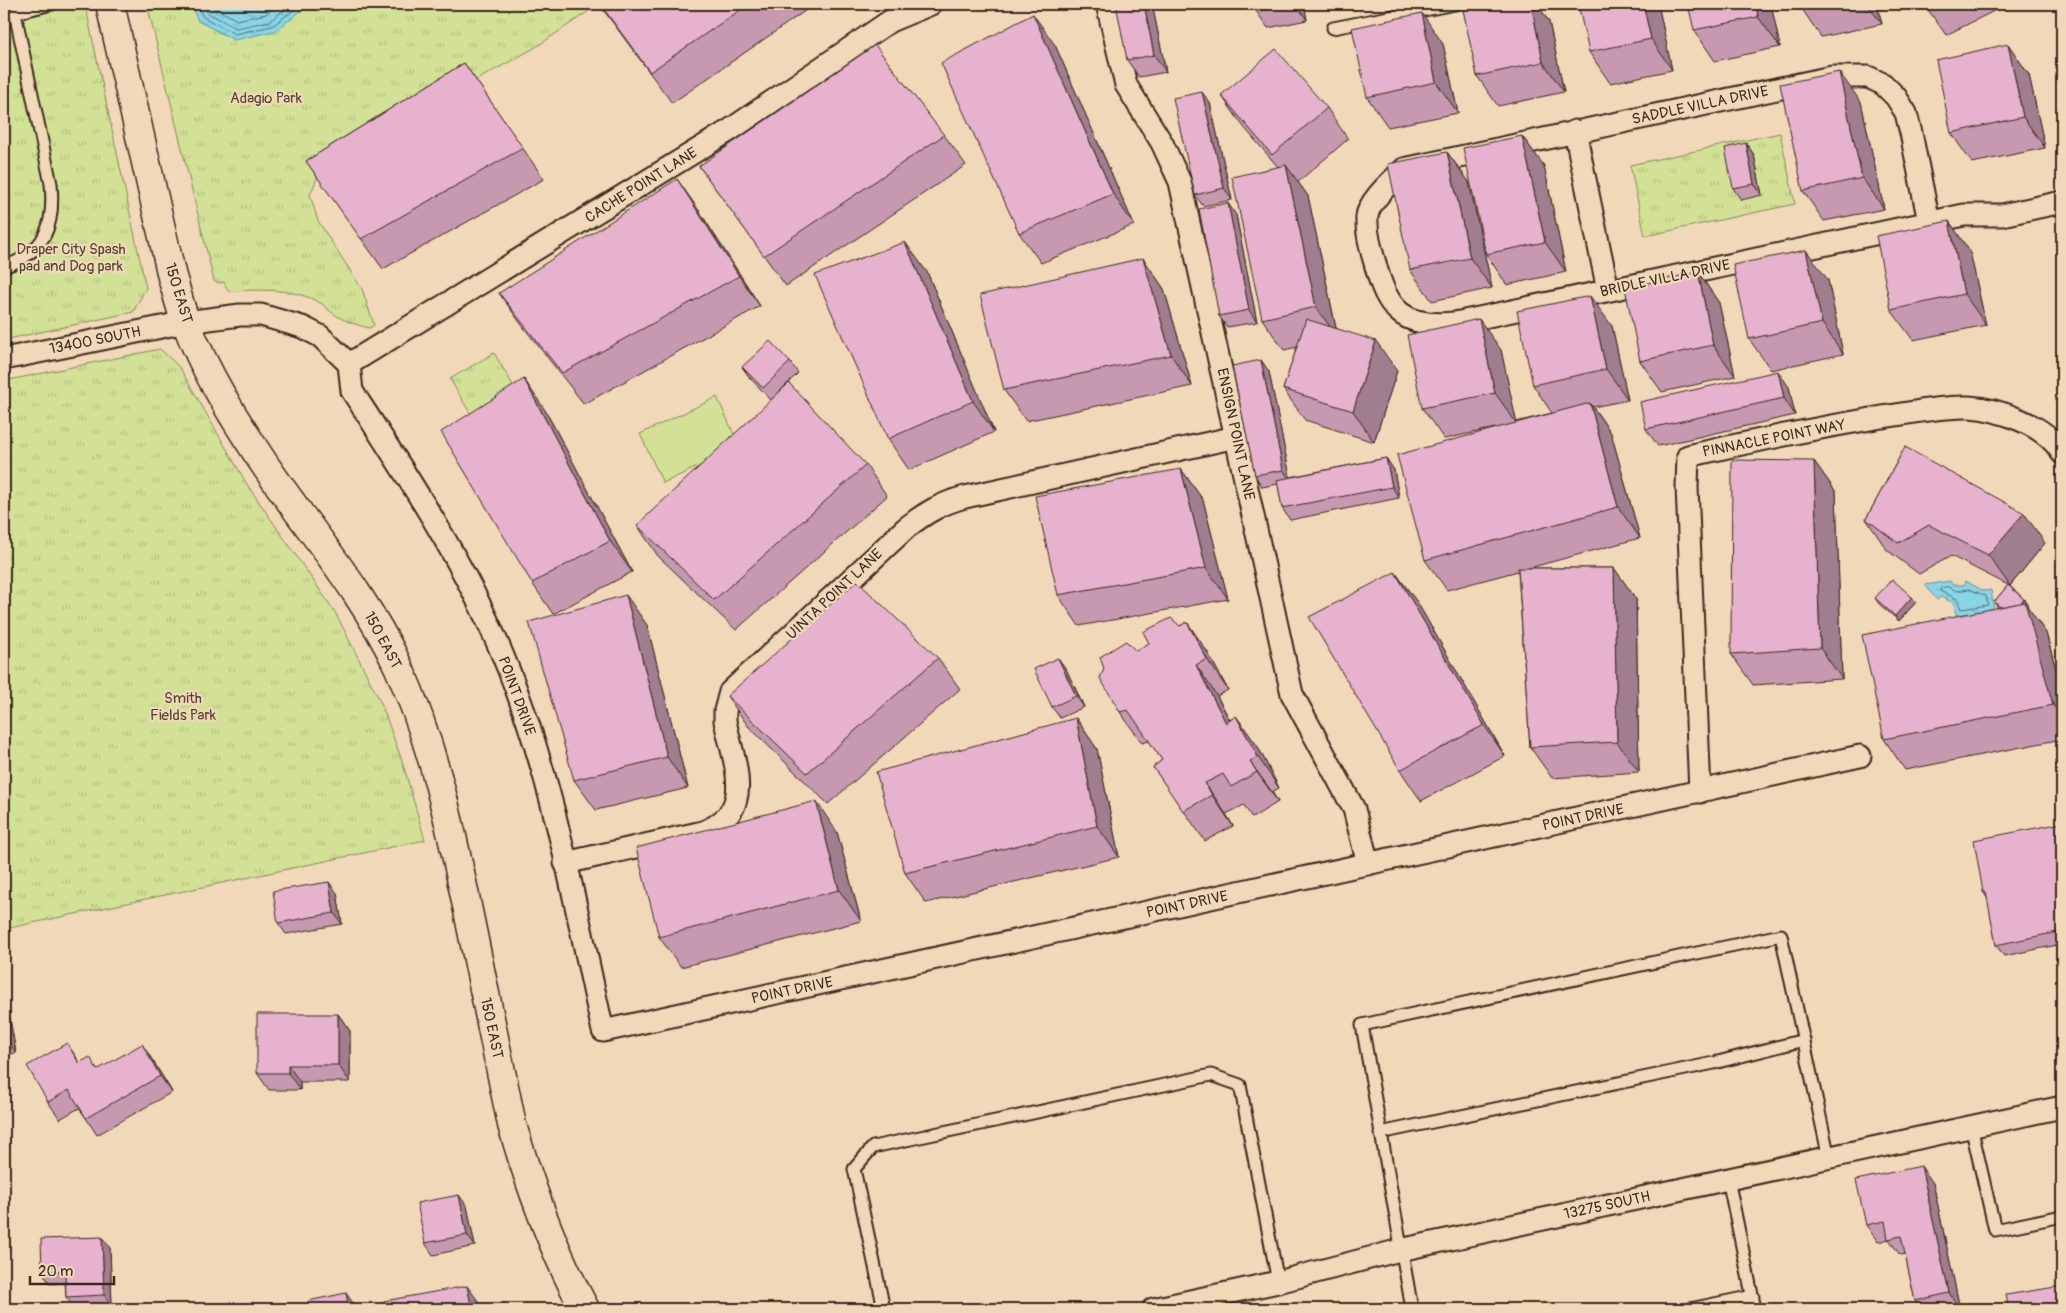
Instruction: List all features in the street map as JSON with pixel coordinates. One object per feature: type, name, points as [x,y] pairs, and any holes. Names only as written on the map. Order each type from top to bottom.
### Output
[{"type":"street","name":"150 EAST","points":[[110,4],[172,278],[186,322],[207,367],[239,424],[268,469],[347,577],[373,618],[397,665],[422,723],[441,786],[512,1125],[527,1176],[546,1227],[567,1276],[585,1309]]},
{"type":"street","name":"CACHE POINT LANE","points":[[349,364],[730,130],[890,21],[932,4]]},
{"type":"street","name":"ENSIGN POINT LANE","points":[[1108,4],[1126,85],[1162,143],[1180,182],[1292,694],[1354,809],[1368,864]]},
{"type":"street","name":"SADDLE VILLA DRIVE","points":[[1380,192],[1404,169],[1832,77],[1868,77],[1882,84],[1896,97],[1906,113],[1929,222]]},
{"type":"street","points":[[1574,131],[1608,290]]},
{"type":"street","name":"BRIDLE VILLA DRIVE","points":[[1380,192],[1367,216],[1380,284],[1392,308],[1411,321],[1434,325],[1455,323],[1964,215],[2002,215],[2062,202]]},
{"type":"street","points":[[186,322],[240,315],[261,315],[281,319],[320,336],[349,364]]},
{"type":"street","name":"13400 SOUTH","points":[[4,359],[186,322]]},
{"type":"street","name":"POINT DRIVE","points":[[349,364],[352,391],[470,582],[504,657],[528,721],[547,786],[603,1032],[1860,756]]},
{"type":"street","name":"PINNACLE POINT WAY","points":[[1700,792],[1687,487],[1688,456],[1801,430],[1929,410],[1968,407],[2013,416],[2034,428],[2059,447],[2062,453]]},
{"type":"street","name":"UINTA POINT LANE","points":[[565,863],[703,832],[724,820],[737,802],[739,790],[725,721],[725,711],[730,692],[906,528],[932,509],[965,497],[1236,437]]},
{"type":"street","name":"13275 SOUTH","points":[[1153,1309],[1278,1282],[1400,1250],[2062,1107]]},
{"type":"lane","points":[[4,267],[16,263],[36,249],[48,230],[53,206],[51,184],[15,12],[52,4]]},
{"type":"lane","points":[[1333,28],[1455,4]]},
{"type":"lane","points":[[1412,1309],[1400,1250],[1362,1025],[1780,935],[1829,1158]]},
{"type":"lane","points":[[1380,1133],[1714,1063],[1804,1040]]},
{"type":"lane","points":[[884,1309],[854,1169],[873,1147],[1211,1075],[1240,1085],[1278,1282]]},
{"type":"lane","points":[[1971,1126],[1995,1230],[2062,1216]]},
{"type":"lane","points":[[1728,1179],[1755,1309]]},
{"type":"lane","points":[[1690,1309],[1752,1296]]},
{"type":"green space","name":"Draper City Spash pad and Dog park","points":[[4,4],[85,4],[146,288],[133,312],[4,340]]},
{"type":"green space","name":"Adagio Park","points":[[147,4],[599,4],[536,47],[464,87],[318,176],[310,195],[318,221],[362,289],[374,325],[369,328],[342,319],[322,304],[300,295],[276,291],[228,291],[224,282],[214,281]]},
{"type":"green space","points":[[1780,133],[1795,204],[1645,236],[1630,165]]},
{"type":"green space","name":"Smith Fields Park","points":[[160,349],[180,368],[248,486],[335,612],[381,703],[402,761],[425,840],[4,929],[4,381]]},
{"type":"green space","points":[[494,353],[520,397],[476,423],[450,379]]},
{"type":"green space","points":[[717,397],[740,447],[663,483],[640,434]]},
{"type":"water","points":[[191,4],[310,4],[275,31],[234,40],[198,21]]},
{"type":"water","points":[[1950,581],[1953,585],[1964,585],[1965,581],[1984,591],[1991,590],[1994,610],[1956,615],[1954,603],[1941,597],[1937,600],[1925,585]]},
{"type":"building","points":[[600,4],[749,4],[650,72]]},
{"type":"building","points":[[1116,4],[1144,4],[1154,55],[1127,60]]},
{"type":"building","points":[[1254,4],[1294,4],[1256,11]]},
{"type":"building","points":[[1531,4],[1543,62],[1477,76],[1462,5]]},
{"type":"building","points":[[1578,4],[1643,4],[1651,39],[1589,52]]},
{"type":"building","points":[[1688,4],[1756,4],[1758,17],[1694,30]]},
{"type":"building","points":[[1422,13],[1436,82],[1367,97],[1352,28]]},
{"type":"building","points":[[1033,14],[1113,194],[1019,233],[941,63]]},
{"type":"building","points":[[2008,44],[2023,117],[1951,133],[1936,60]]},
{"type":"building","points":[[875,45],[944,135],[764,256],[699,166]]},
{"type":"building","points":[[1276,49],[1327,108],[1272,155],[1221,95]]},
{"type":"building","points":[[464,63],[523,148],[361,239],[306,161]]},
{"type":"building","points":[[1839,72],[1862,178],[1803,191],[1780,84]]},
{"type":"building","points":[[1202,92],[1224,188],[1195,195],[1173,98]]},
{"type":"building","points":[[1522,136],[1545,242],[1486,254],[1463,148]]},
{"type":"building","points":[[1746,143],[1754,184],[1733,188],[1725,148]]},
{"type":"building","points":[[1447,152],[1470,258],[1410,270],[1388,164]]},
{"type":"building","points":[[1286,165],[1316,307],[1262,319],[1232,177]]},
{"type":"building","points":[[677,179],[739,276],[562,373],[499,293]]},
{"type":"building","points":[[1228,203],[1249,310],[1219,316],[1199,209]]},
{"type":"building","points":[[1949,221],[1964,294],[1891,310],[1876,236]]},
{"type":"building","points":[[905,242],[973,401],[888,439],[815,275]]},
{"type":"building","points":[[1806,250],[1822,323],[1749,339],[1733,265]]},
{"type":"building","points":[[1143,258],[1171,355],[1004,390],[980,295]]},
{"type":"building","points":[[1698,272],[1713,345],[1640,361],[1625,288]]},
{"type":"building","points":[[1590,296],[1606,369],[1533,385],[1517,311]]},
{"type":"building","points":[[1306,319],[1376,341],[1353,411],[1283,389]]},
{"type":"building","points":[[1479,319],[1495,393],[1422,408],[1407,335]]},
{"type":"building","points":[[770,341],[790,362],[763,388],[742,367]]},
{"type":"building","points":[[1261,360],[1283,470],[1255,475],[1232,366]]},
{"type":"building","points":[[1778,371],[1784,398],[1646,429],[1640,402]]},
{"type":"building","points":[[524,379],[610,541],[532,583],[441,432]]},
{"type":"building","points":[[789,383],[866,465],[714,600],[637,525]]},
{"type":"building","points":[[1590,403],[1618,507],[1425,560],[1397,455]]},
{"type":"building","points":[[1905,447],[2024,513],[1988,555],[1929,525],[1898,543],[1866,519]]},
{"type":"building","points":[[1386,458],[1392,487],[1282,508],[1277,480]]},
{"type":"building","points":[[1732,460],[1814,461],[1820,648],[1731,654]]},
{"type":"building","points":[[1181,469],[1206,568],[1058,595],[1035,496]]},
{"type":"building","points":[[1518,568],[1614,568],[1617,742],[1530,747]]},
{"type":"building","points":[[1395,572],[1484,725],[1400,770],[1309,617]]},
{"type":"building","points":[[1892,579],[1912,597],[1895,616],[1875,598]]},
{"type":"building","points":[[857,581],[938,658],[807,773],[727,696]]},
{"type":"building","points":[[2008,585],[2024,599],[2021,603],[2000,607],[1994,602]]},
{"type":"building","points":[[626,595],[667,757],[574,780],[529,622]]},
{"type":"building","points":[[2025,602],[2053,705],[1884,739],[1862,635]]},
{"type":"building","points":[[1171,618],[1180,626],[1187,622],[1207,659],[1196,665],[1226,723],[1236,716],[1258,757],[1250,762],[1257,772],[1231,787],[1223,774],[1205,783],[1212,795],[1183,811],[1153,767],[1162,760],[1128,710],[1120,712],[1100,678],[1104,669],[1100,657],[1126,641],[1136,651],[1149,643],[1143,632]]},
{"type":"building","points":[[1058,658],[1076,696],[1052,707],[1034,669]]},
{"type":"building","points":[[1076,718],[1097,826],[905,873],[876,772]]},
{"type":"building","points":[[816,801],[839,890],[659,937],[636,848]]},
{"type":"building","points":[[2062,823],[2062,931],[1996,945],[1986,892],[1983,892],[1974,840]]},
{"type":"building","points":[[329,882],[334,913],[278,923],[273,891]]},
{"type":"building","points":[[257,1014],[338,1014],[338,1065],[288,1065],[288,1073],[257,1073]]},
{"type":"building","points":[[67,1043],[79,1063],[90,1057],[97,1070],[142,1044],[160,1076],[86,1118],[69,1090],[48,1102],[27,1066]]},
{"type":"building","points":[[1921,1166],[1949,1293],[1915,1301],[1901,1236],[1888,1239],[1885,1221],[1866,1225],[1856,1180]]},
{"type":"building","points":[[459,1195],[467,1235],[425,1243],[417,1203]]},
{"type":"building","points":[[102,1237],[104,1295],[66,1297],[65,1271],[42,1272],[41,1239]]},
{"type":"building","points":[[467,1286],[472,1309],[386,1309],[384,1301]]},
{"type":"building","points":[[2062,1286],[2062,1309],[2009,1309],[2006,1295]]},
{"type":"building","points":[[346,1293],[349,1309],[309,1309],[308,1301]]}]
